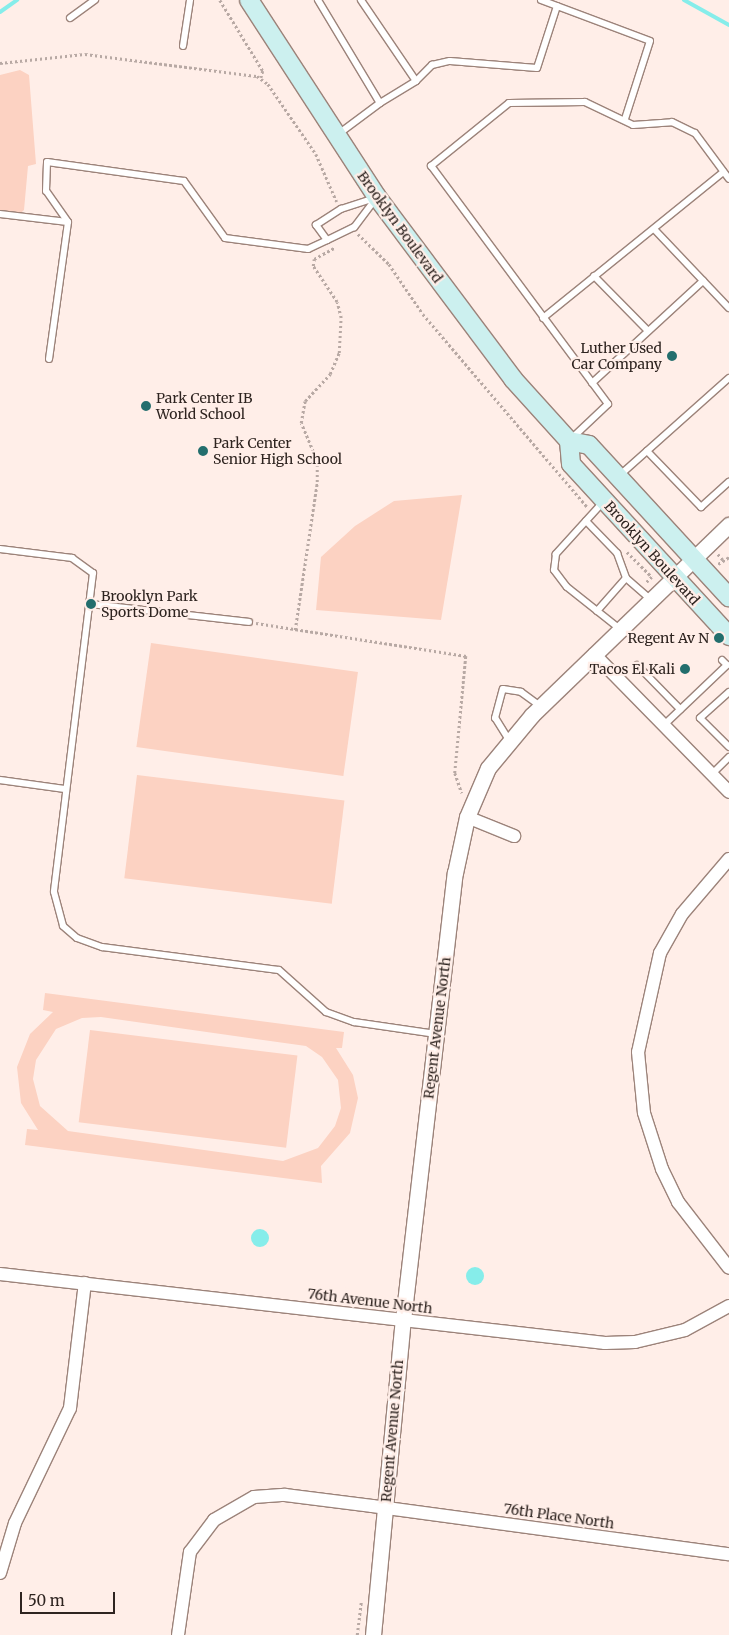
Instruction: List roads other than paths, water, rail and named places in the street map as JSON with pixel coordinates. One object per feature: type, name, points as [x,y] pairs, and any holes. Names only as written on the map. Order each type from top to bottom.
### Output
[{"type":"main road","name":"Brooklyn Boulevard","points":[[249,0],[377,198],[513,379],[568,442],[570,464],[671,577],[729,636]]},
{"type":"main road","name":"Brooklyn Boulevard","points":[[568,442],[589,445],[691,558],[729,597]]},
{"type":"street","name":"Regent Avenue North","points":[[373,1635],[403,1320],[436,1034],[455,873],[469,810],[488,768],[509,740],[540,706],[671,577],[729,525]]},
{"type":"street","points":[[594,654],[729,792]]},
{"type":"street","points":[[469,810],[514,836]]},
{"type":"street","points":[[729,859],[682,914],[660,953],[638,1052],[644,1112],[662,1169],[678,1202],[729,1268]]},
{"type":"street","name":"76th Avenue North","points":[[0,1274],[622,1343],[684,1330],[729,1306]]},
{"type":"street","points":[[0,1573],[15,1523],[70,1408],[85,1283]]},
{"type":"street","name":"76th Place North","points":[[178,1635],[190,1552],[214,1520],[240,1502],[285,1495],[729,1554]]},
{"type":"lane","points":[[70,18],[95,0]]},
{"type":"lane","points":[[183,46],[190,0]]},
{"type":"lane","points":[[318,0],[380,103]]},
{"type":"lane","points":[[361,0],[416,81]]},
{"type":"lane","points":[[541,0],[650,41],[625,120]]},
{"type":"lane","points":[[336,136],[380,103],[416,81],[432,65],[450,61],[537,68],[558,6]]},
{"type":"lane","points":[[568,442],[608,404],[431,166],[509,103],[585,102],[633,125],[672,122],[695,133],[729,179]]},
{"type":"lane","points":[[49,359],[68,222],[46,192],[46,162],[184,181],[225,238],[308,248],[354,227],[377,198]]},
{"type":"lane","points":[[543,318],[723,172]]},
{"type":"lane","points":[[328,240],[316,225],[341,209],[377,198]]},
{"type":"lane","points":[[0,214],[68,222]]},
{"type":"lane","points":[[654,229],[729,308]]},
{"type":"lane","points":[[594,276],[648,331]]},
{"type":"lane","points":[[592,383],[703,281]]},
{"type":"lane","points":[[617,477],[729,378]]},
{"type":"lane","points":[[647,451],[701,507],[729,482]]},
{"type":"lane","points":[[604,500],[556,554],[554,570],[567,587],[620,629]]},
{"type":"lane","points":[[586,520],[617,553],[626,578],[650,599]]},
{"type":"lane","points":[[0,549],[82,562],[93,573],[54,892],[63,926],[77,938],[102,947],[279,970],[326,1012],[354,1022],[436,1034]]},
{"type":"lane","points":[[597,611],[626,578]]},
{"type":"lane","points":[[90,604],[249,622]]},
{"type":"lane","points":[[664,725],[727,665],[722,660]]},
{"type":"lane","points":[[637,665],[680,709]]},
{"type":"lane","points":[[509,740],[496,718],[504,689],[521,692],[540,706]]},
{"type":"lane","points":[[728,693],[700,718],[729,746]]},
{"type":"lane","points":[[712,774],[729,757]]},
{"type":"lane","points":[[0,780],[66,789]]},
{"type":"water","points":[[260,1229],[266,1232],[269,1238],[266,1244],[260,1247],[254,1244],[251,1238],[254,1232]]},
{"type":"water","points":[[475,1267],[483,1272],[484,1276],[479,1284],[475,1285],[467,1280],[466,1276],[471,1268]]},
{"type":"waterway","points":[[0,12],[17,0]]},
{"type":"waterway","points":[[684,0],[729,25]]},
{"type":"place","name":"Luther Used Car Company","points":[[672,356]]},
{"type":"place","name":"Park Center IB World School","points":[[146,406]]},
{"type":"place","name":"Park Center Senior High School","points":[[203,451]]},
{"type":"place","name":"Brooklyn Park Sports Dome","points":[[91,604]]},
{"type":"place","name":"Regent Av N","points":[[719,638]]},
{"type":"place","name":"Tacos El Kali","points":[[685,669]]}]
